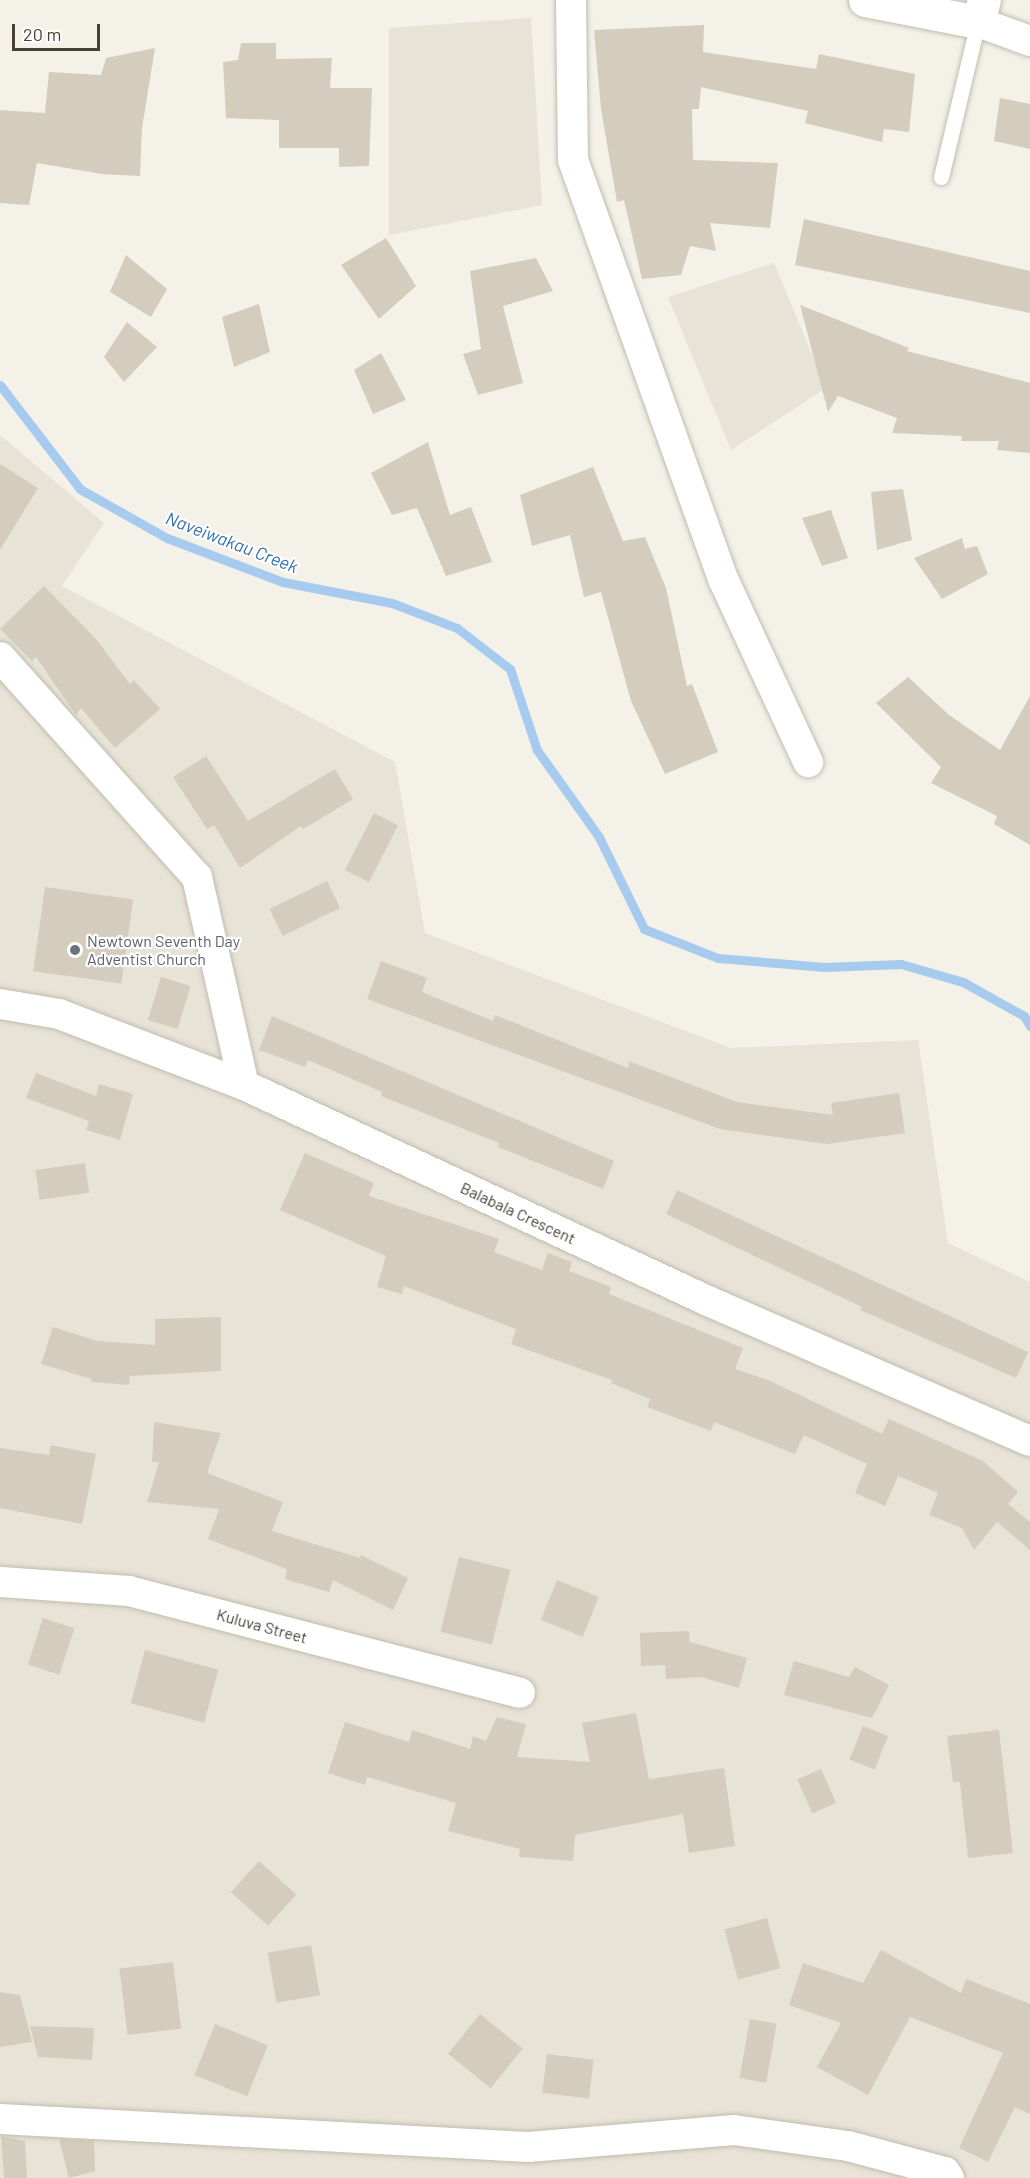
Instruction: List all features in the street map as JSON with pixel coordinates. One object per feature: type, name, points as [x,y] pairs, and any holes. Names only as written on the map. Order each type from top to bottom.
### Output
[{"type":"street","points":[[571,0],[573,160],[724,581],[808,762]]},
{"type":"street","points":[[865,0],[981,11],[1030,41]]},
{"type":"street","points":[[0,657],[197,877],[244,1085]]},
{"type":"street","name":"Balabala Crescent","points":[[0,1004],[59,1014],[244,1085],[708,1301],[1030,1441]]},
{"type":"street","name":"Kuluva Street","points":[[0,1582],[129,1591],[520,1693]]},
{"type":"street","points":[[0,2118],[528,2147],[734,2130],[848,2146],[945,2172],[949,2178]]},
{"type":"lane","points":[[941,177],[981,11]]},
{"type":"shaded area","points":[[531,18],[542,205],[389,235],[389,28]]},
{"type":"shaded area","points":[[774,263],[826,388],[731,450],[668,297]]},
{"type":"shaded area","points":[[0,435],[104,523],[62,586],[395,762],[425,933],[731,1048],[918,1040],[948,1243],[1030,1282],[1030,2178],[0,2178]]},
{"type":"building","points":[[704,25],[703,52],[816,69],[819,54],[915,74],[909,132],[884,129],[882,142],[805,123],[808,111],[701,87],[699,109],[692,109],[693,160],[778,163],[770,228],[710,223],[716,251],[690,246],[681,275],[642,279],[624,200],[617,202],[601,109],[594,30]]},
{"type":"building","points":[[241,43],[276,43],[276,59],[332,58],[330,88],[372,88],[369,166],[339,167],[339,148],[279,148],[279,120],[226,118],[223,62],[238,60]]},
{"type":"building","points":[[155,48],[142,128],[140,176],[102,174],[37,163],[29,205],[0,203],[0,110],[45,113],[49,72],[101,75],[106,58]]},
{"type":"building","points":[[1000,98],[1030,104],[1030,149],[994,141]]},
{"type":"building","points":[[804,219],[1030,271],[1030,313],[795,265]]},
{"type":"building","points":[[386,238],[416,286],[379,319],[341,265]]},
{"type":"building","points":[[126,255],[167,289],[151,317],[110,292]]},
{"type":"building","points":[[536,258],[553,291],[503,306],[523,383],[478,395],[463,354],[481,349],[470,271]]},
{"type":"building","points":[[259,304],[270,352],[234,367],[222,317]]},
{"type":"building","points":[[800,305],[909,348],[907,351],[1030,383],[1030,453],[997,450],[999,441],[961,441],[962,436],[892,433],[897,418],[838,396],[828,412]]},
{"type":"building","points":[[127,322],[157,347],[124,382],[104,357]]},
{"type":"building","points":[[381,353],[406,400],[373,414],[354,370]]},
{"type":"building","points":[[428,442],[450,515],[471,507],[492,562],[446,576],[417,508],[392,515],[371,473]]},
{"type":"building","points":[[0,464],[38,488],[0,550]]},
{"type":"building","points":[[593,467],[623,541],[645,537],[666,588],[687,686],[692,684],[718,752],[665,774],[631,701],[601,592],[584,597],[570,535],[532,546],[520,495]]},
{"type":"building","points":[[903,489],[912,540],[877,550],[871,492]]},
{"type":"building","points":[[831,510],[848,558],[822,566],[802,518]]},
{"type":"building","points":[[962,538],[965,549],[977,546],[988,574],[942,599],[914,558]]},
{"type":"building","points":[[44,586],[96,639],[130,684],[134,680],[160,709],[115,748],[81,708],[76,715],[36,657],[32,661],[0,629]]},
{"type":"building","points":[[908,677],[949,715],[1000,750],[1030,696],[1030,845],[994,824],[997,816],[931,783],[941,767],[876,703]]},
{"type":"building","points":[[206,756],[248,821],[335,769],[353,799],[303,829],[301,826],[240,868],[214,825],[207,829],[173,777]]},
{"type":"building","points":[[374,813],[398,825],[369,882],[345,870]]},
{"type":"building","points":[[327,881],[340,908],[283,936],[269,909]]},
{"type":"building","points":[[45,887],[133,899],[121,984],[33,971]]},
{"type":"building","points":[[381,961],[427,978],[422,992],[493,1021],[495,1015],[628,1068],[629,1061],[737,1102],[833,1115],[831,1103],[899,1093],[905,1133],[827,1144],[720,1129],[367,999]]},
{"type":"building","points":[[161,977],[191,986],[177,1029],[148,1020]]},
{"type":"building","points":[[272,1016],[614,1161],[603,1189],[498,1147],[499,1143],[381,1096],[382,1092],[308,1060],[305,1067],[259,1050]]},
{"type":"building","points":[[36,1073],[96,1096],[99,1084],[133,1094],[120,1140],[86,1130],[89,1121],[26,1098]]},
{"type":"building","points":[[305,1153],[374,1183],[369,1196],[499,1239],[494,1252],[542,1270],[548,1253],[572,1262],[569,1271],[611,1287],[609,1294],[743,1348],[735,1369],[768,1380],[882,1434],[889,1419],[983,1461],[1018,1492],[1008,1504],[1030,1522],[1030,1550],[997,1522],[974,1550],[962,1528],[929,1515],[938,1493],[898,1476],[885,1506],[855,1493],[867,1464],[804,1435],[795,1454],[714,1422],[711,1431],[647,1407],[650,1399],[611,1383],[612,1380],[511,1344],[516,1329],[404,1286],[402,1294],[377,1287],[386,1256],[280,1210]]},
{"type":"building","points":[[85,1163],[89,1193],[40,1200],[35,1170]]},
{"type":"building","points":[[677,1190],[1028,1352],[1016,1378],[860,1310],[862,1307],[666,1214]]},
{"type":"building","points":[[221,1317],[221,1371],[130,1376],[129,1385],[91,1382],[92,1379],[41,1364],[53,1327],[98,1341],[155,1345],[155,1319]]},
{"type":"building","points":[[154,1422],[221,1433],[207,1473],[283,1502],[272,1531],[360,1558],[361,1555],[408,1578],[393,1610],[333,1580],[329,1592],[285,1579],[287,1569],[208,1539],[219,1509],[147,1502],[159,1462],[152,1462]]},
{"type":"building","points":[[51,1445],[96,1454],[82,1524],[0,1508],[0,1448],[49,1455]]},
{"type":"building","points":[[459,1557],[510,1570],[492,1645],[440,1632]]},
{"type":"building","points":[[557,1580],[599,1597],[583,1637],[541,1620]]},
{"type":"building","points":[[43,1618],[74,1628],[59,1675],[28,1665]]},
{"type":"building","points":[[689,1631],[690,1642],[747,1658],[739,1688],[701,1677],[666,1679],[665,1665],[641,1666],[640,1633]]},
{"type":"building","points":[[145,1650],[218,1670],[204,1723],[131,1703]]},
{"type":"building","points":[[794,1661],[849,1677],[855,1667],[889,1685],[872,1718],[784,1695]]},
{"type":"building","points":[[636,1713],[649,1779],[724,1768],[735,1846],[689,1853],[683,1814],[575,1835],[573,1861],[519,1857],[520,1849],[448,1831],[456,1803],[367,1777],[365,1785],[328,1773],[345,1722],[409,1742],[412,1730],[470,1749],[473,1736],[486,1741],[497,1717],[526,1724],[517,1757],[590,1762],[582,1723]]},
{"type":"building","points":[[863,1726],[888,1736],[875,1769],[850,1759]]},
{"type":"building","points":[[999,1730],[1013,1853],[968,1858],[960,1782],[953,1782],[947,1736]]},
{"type":"building","points":[[821,1769],[836,1803],[812,1813],[797,1780]]},
{"type":"building","points":[[259,1861],[296,1894],[268,1926],[231,1892]]},
{"type":"building","points":[[767,1918],[780,1968],[738,1980],[724,1929]]},
{"type":"building","points":[[311,1945],[320,1995],[277,2003],[268,1953]]},
{"type":"building","points":[[881,1950],[961,1993],[966,1979],[1030,2004],[1030,2114],[1015,2107],[988,2162],[959,2148],[1003,2053],[910,2017],[868,2095],[817,2067],[841,2023],[789,2005],[803,1963],[863,1983]]},
{"type":"building","points":[[173,1962],[181,2029],[128,2035],[119,1969]]},
{"type":"building","points":[[0,1992],[20,1995],[32,2042],[0,2047]]},
{"type":"building","points":[[480,2014],[523,2049],[491,2088],[448,2054]]},
{"type":"building","points":[[750,2019],[777,2024],[766,2083],[740,2078]]},
{"type":"building","points":[[215,2024],[268,2045],[247,2096],[194,2075]]},
{"type":"building","points":[[30,2026],[94,2028],[92,2060],[38,2057]]},
{"type":"building","points":[[547,2054],[594,2060],[589,2098],[542,2093]]},
{"type":"building","points":[[1,2136],[25,2141],[27,2178],[4,2178]]},
{"type":"building","points":[[59,2139],[94,2141],[95,2171],[69,2178]]},
{"type":"waterway","name":"Naveiwakau Creek","points":[[0,385],[80,489],[167,538],[283,582],[392,603],[457,628],[510,669],[537,750],[599,837],[644,929],[718,958],[825,967],[901,964],[963,982],[1024,1016],[1030,1026]]},
{"type":"place","name":"Newtown Seventh Day Adventist Church","points":[[75,950]]}]
